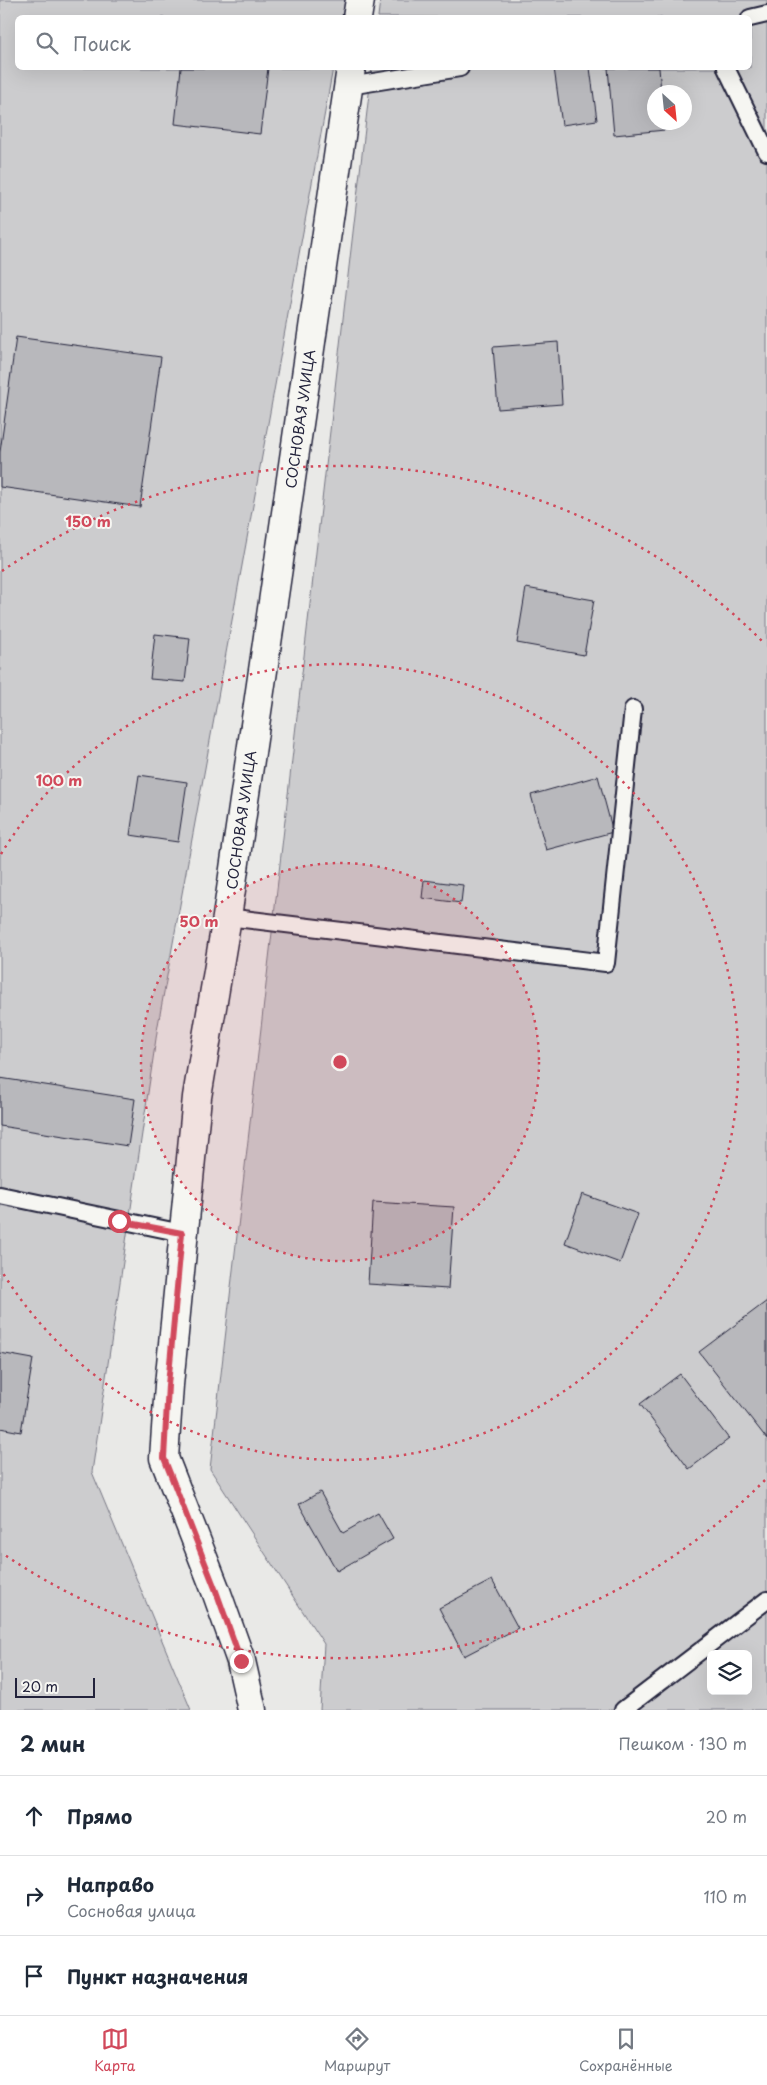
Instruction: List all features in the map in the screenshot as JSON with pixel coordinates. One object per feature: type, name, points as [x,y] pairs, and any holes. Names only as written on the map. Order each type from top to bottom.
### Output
[{"type":"street","points":[[358,15],[360,0]]},
{"type":"street","name":"СОСНОВАЯ УЛИЦА","points":[[252,1710],[238,1652],[164,1458],[168,1385],[196,1096],[227,917],[350,77]]},
{"type":"lane","points":[[752,18],[767,14]]},
{"type":"lane","points":[[350,77],[436,70]]},
{"type":"lane","points":[[727,70],[767,152]]},
{"type":"lane","points":[[227,917],[606,963],[633,709]]},
{"type":"lane","points":[[0,1194],[182,1233]]},
{"type":"lane","points":[[623,1710],[767,1600]]},
{"type":"shaded area","points":[[0,0],[345,0],[342,15],[15,15],[15,70],[333,70],[158,1025],[92,1472],[191,1710],[0,1710]]},
{"type":"shaded area","points":[[380,0],[767,0],[767,1710],[320,1710],[324,1644],[210,1469],[372,70],[752,70],[752,15],[378,15]]},
{"type":"building","points":[[181,70],[268,70],[260,134],[175,124]]},
{"type":"building","points":[[554,70],[590,70],[597,120],[562,125]]},
{"type":"building","points":[[608,70],[659,70],[660,85],[647,85],[647,130],[665,130],[614,135]]},
{"type":"building","points":[[16,337],[161,357],[140,507],[0,487],[0,452]]},
{"type":"building","points":[[558,342],[562,404],[498,409],[493,347]]},
{"type":"building","points":[[526,588],[594,600],[584,655],[517,643]]},
{"type":"building","points":[[155,634],[190,638],[185,682],[150,679]]},
{"type":"building","points":[[139,775],[187,782],[178,842],[130,835]]},
{"type":"building","points":[[598,776],[613,832],[546,850],[531,795]]},
{"type":"building","points":[[424,880],[463,885],[461,903],[422,898]]},
{"type":"building","points":[[0,1078],[135,1099],[128,1146],[0,1126]]},
{"type":"building","points":[[582,1194],[638,1214],[620,1263],[565,1243]]},
{"type":"building","points":[[373,1202],[454,1207],[448,1289],[368,1284]]},
{"type":"building","points":[[767,1301],[767,1439],[699,1352]]},
{"type":"building","points":[[0,1353],[33,1359],[21,1432],[0,1428]]},
{"type":"building","points":[[680,1374],[729,1439],[689,1469],[640,1404]]},
{"type":"building","points":[[320,1492],[343,1533],[378,1513],[393,1539],[337,1571],[299,1504]]},
{"type":"building","points":[[492,1580],[518,1628],[464,1656],[439,1608]]},
{"type":"route","points":[[119,1221],[182,1233],[168,1385],[164,1458],[241,1661]]}]
